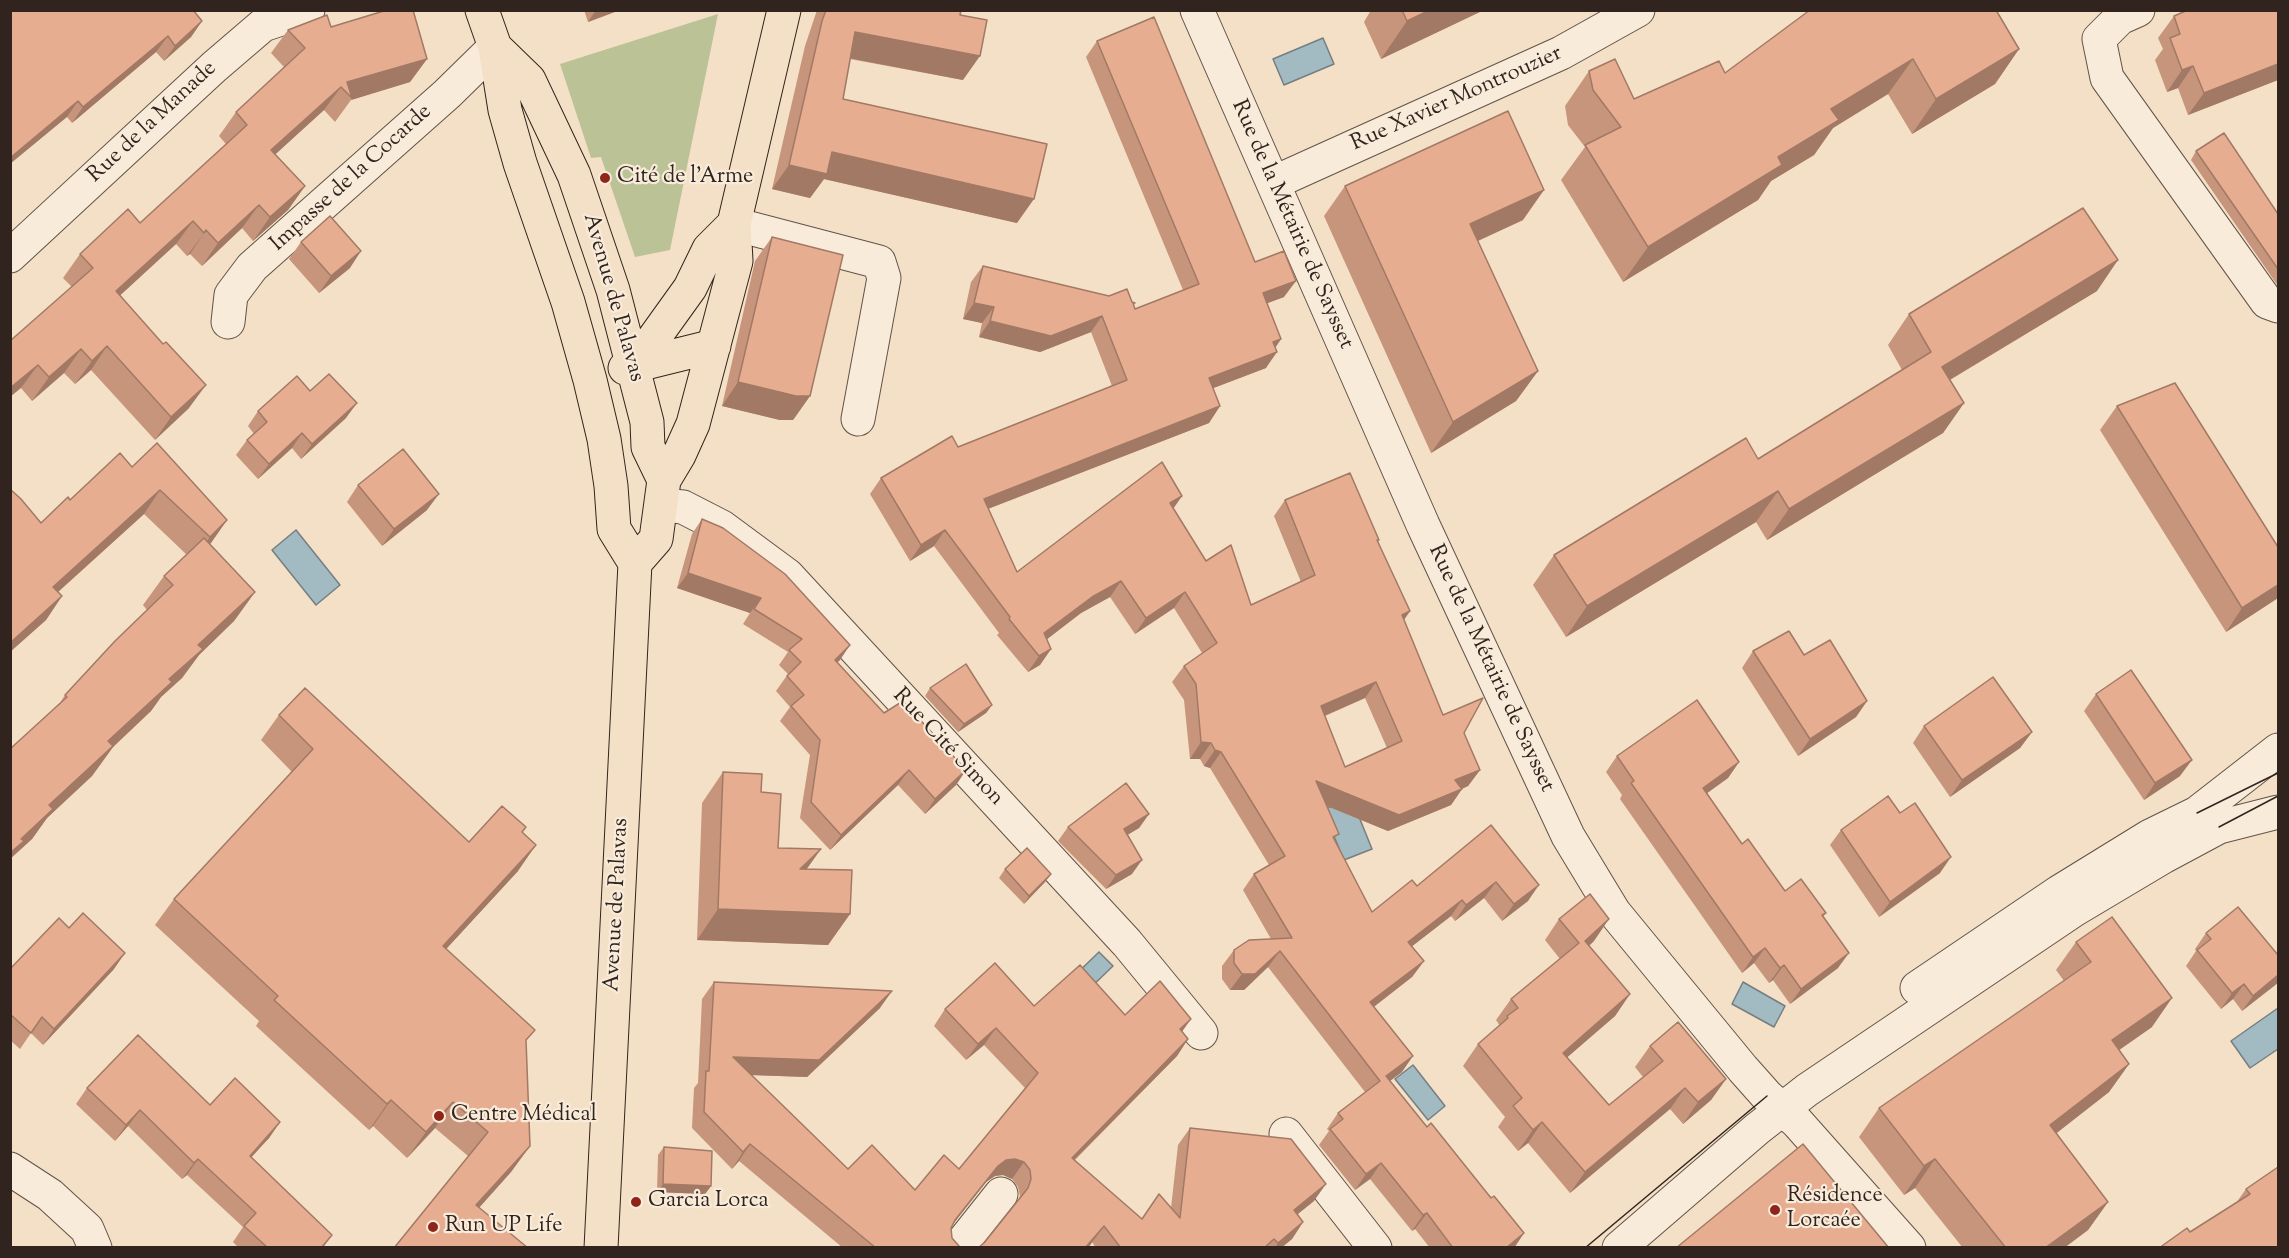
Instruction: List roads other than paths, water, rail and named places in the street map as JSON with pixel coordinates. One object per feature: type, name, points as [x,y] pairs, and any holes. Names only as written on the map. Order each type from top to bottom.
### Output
[{"type":"main road","name":"Avenue de Palavas","points":[[482,10],[495,47],[505,110],[520,163],[568,302],[590,380],[604,439],[614,529],[635,563],[601,1248]]},
{"type":"main road","points":[[635,563],[656,539],[663,492],[693,424],[736,261],[734,225],[784,10]]},
{"type":"main road","name":"Avenue de Palavas","points":[[495,47],[529,80],[574,175],[608,271],[647,422],[648,447],[663,492]]},
{"type":"main road","points":[[634,366],[690,288],[710,249],[734,225]]},
{"type":"main road","points":[[590,380],[634,366],[714,346]]},
{"type":"street","name":"Rue de la Manade","points":[[10,256],[214,66],[256,18],[308,10]]},
{"type":"street","name":"Rue de la Métairie de Saysset","points":[[1197,10],[1423,525],[1568,836],[1614,912],[1743,1070],[1797,1122],[1909,1248]]},
{"type":"street","name":"Rue Xavier Montrouzier","points":[[1273,183],[1561,53],[1638,10]]},
{"type":"street","points":[[2138,10],[2120,18],[2099,39],[2107,78],[2267,302],[2278,306]]},
{"type":"street","name":"Impasse de la Cocarde","points":[[228,322],[231,295],[252,267],[447,94],[495,47]]},
{"type":"street","points":[[734,225],[879,262],[884,278],[858,420]]},
{"type":"street","name":"Rue Cité Simon","points":[[663,492],[682,507],[722,527],[788,575],[1127,943],[1201,1033]]},
{"type":"street","points":[[2208,820],[2278,750]]},
{"type":"street","points":[[1620,1248],[1775,1103],[1956,960],[2059,891],[2150,836],[2208,820],[2278,812]]},
{"type":"street","points":[[1286,1134],[1375,1248]]},
{"type":"street","points":[[10,1169],[50,1195],[87,1229],[95,1248]]},
{"type":"street","points":[[958,1248],[1000,1194]]},
{"type":"water","points":[[1323,38],[1334,64],[1284,85],[1273,59]]},
{"type":"water","points":[[296,530],[340,585],[316,605],[272,550]]},
{"type":"water","points":[[1351,797],[1372,849],[1344,860],[1323,810]]},
{"type":"water","points":[[1099,952],[1113,966],[1084,994],[1070,980]]},
{"type":"water","points":[[1743,982],[1785,1006],[1774,1027],[1732,1004]]},
{"type":"water","points":[[2278,1008],[2278,1049],[2250,1068],[2231,1041]]},
{"type":"water","points":[[1413,1065],[1445,1106],[1428,1120],[1395,1079]]},
{"type":"tram line","points":[[2197,813],[2278,773]]},
{"type":"tram line","points":[[2219,827],[2278,796]]},
{"type":"tram line","points":[[1585,1248],[1767,1096]]},
{"type":"place","name":"Cité de l'Arme","points":[[605,178]]},
{"type":"place","name":"Centre Médical","points":[[439,1116]]},
{"type":"place","name":"Garcia Lorca","points":[[636,1202]]},
{"type":"place","name":"Résidence Lorcaée","points":[[1775,1210]]},
{"type":"place","name":"Run UP Life","points":[[433,1227]]}]
